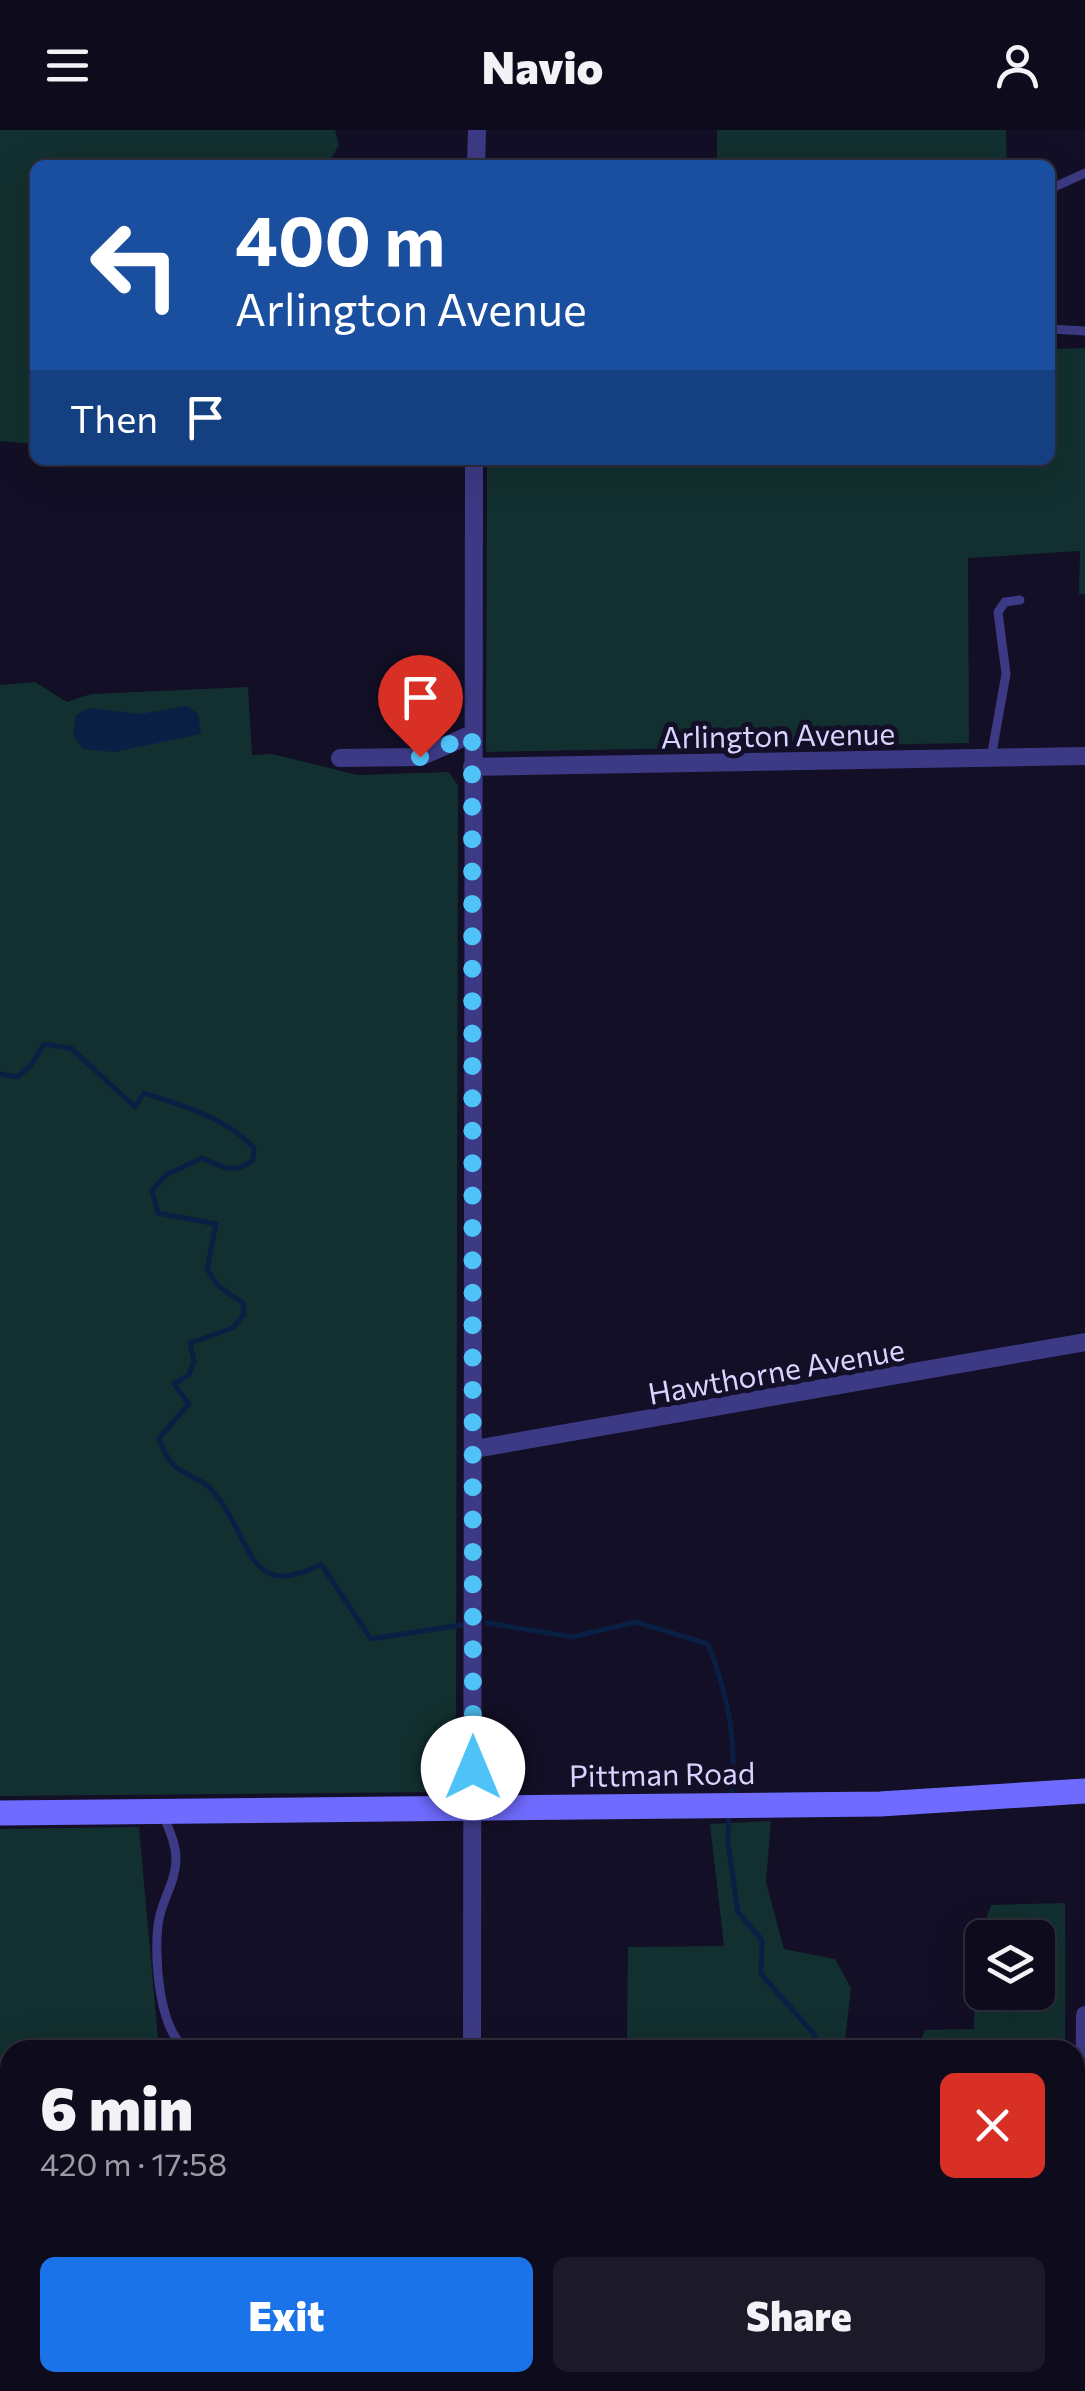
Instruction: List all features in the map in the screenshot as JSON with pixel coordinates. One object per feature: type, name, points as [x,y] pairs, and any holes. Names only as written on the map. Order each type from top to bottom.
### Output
[{"type":"street","points":[[476,130],[476,160]]},
{"type":"street","points":[[472,2040],[474,465]]},
{"type":"street","points":[[340,758],[420,757],[472,734]]},
{"type":"street","name":"Arlington Avenue","points":[[472,767],[1085,756]]},
{"type":"street","name":"Hawthorne Avenue","points":[[475,1448],[1085,1342]]},
{"type":"street","name":"Pittman Road","points":[[0,1813],[880,1804],[1085,1792]]},
{"type":"street","points":[[1085,2015],[1085,2205]]},
{"type":"lane","points":[[1055,186],[1085,173]]},
{"type":"lane","points":[[1055,329],[1085,331]]},
{"type":"lane","points":[[991,758],[1006,674],[998,612],[1005,602],[1020,600]]},
{"type":"lane","points":[[162,1811],[176,1864],[159,1919],[164,2020],[174,2040]]},
{"type":"green space","points":[[0,130],[335,130],[339,145],[330,160],[30,160],[30,444],[0,441]]},
{"type":"green space","points":[[717,130],[1006,130],[1007,160],[717,160]]},
{"type":"green space","points":[[1085,348],[1085,594],[1079,594],[1080,551],[968,558],[969,743],[486,752],[487,465],[1055,465],[1055,349]]},
{"type":"green space","points":[[35,682],[67,702],[91,694],[248,687],[252,755],[272,754],[358,775],[449,772],[458,786],[456,1710],[455,1778],[445,1792],[0,1796],[0,685]]},
{"type":"green space","points":[[771,1821],[766,1882],[784,1949],[835,1959],[851,1988],[845,2040],[627,2040],[628,1947],[724,1946],[710,1824]]},
{"type":"green space","points":[[139,1827],[158,2040],[0,2040],[0,1829]]},
{"type":"green space","points":[[1065,1903],[1065,2040],[921,2040],[925,2030],[974,2029],[974,2010],[1055,2010],[1055,1920],[986,1920],[991,1905]]},
{"type":"water","points":[[187,706],[198,714],[201,734],[114,752],[83,749],[73,735],[76,715],[89,708],[140,714]]},
{"type":"waterway","points":[[0,1074],[17,1077],[32,1064],[44,1044],[71,1048],[135,1107],[144,1093],[174,1103],[217,1120],[254,1148],[253,1160],[240,1167],[222,1167],[202,1158],[166,1175],[152,1190],[158,1213],[216,1224],[207,1269],[218,1286],[243,1303],[244,1314],[233,1328],[190,1343],[194,1361],[189,1375],[174,1384],[189,1404],[159,1438],[165,1453],[178,1469],[201,1481],[217,1496],[246,1547],[265,1571],[279,1576],[297,1574],[321,1564],[371,1639],[461,1625]]},
{"type":"waterway","points":[[487,1623],[572,1637],[636,1622],[708,1644],[730,1720],[731,1798]]},
{"type":"waterway","points":[[729,1814],[728,1844],[738,1912],[762,1940],[761,1974],[816,2040]]},
{"type":"route","points":[[420,757],[472,734],[473,1768]]}]
